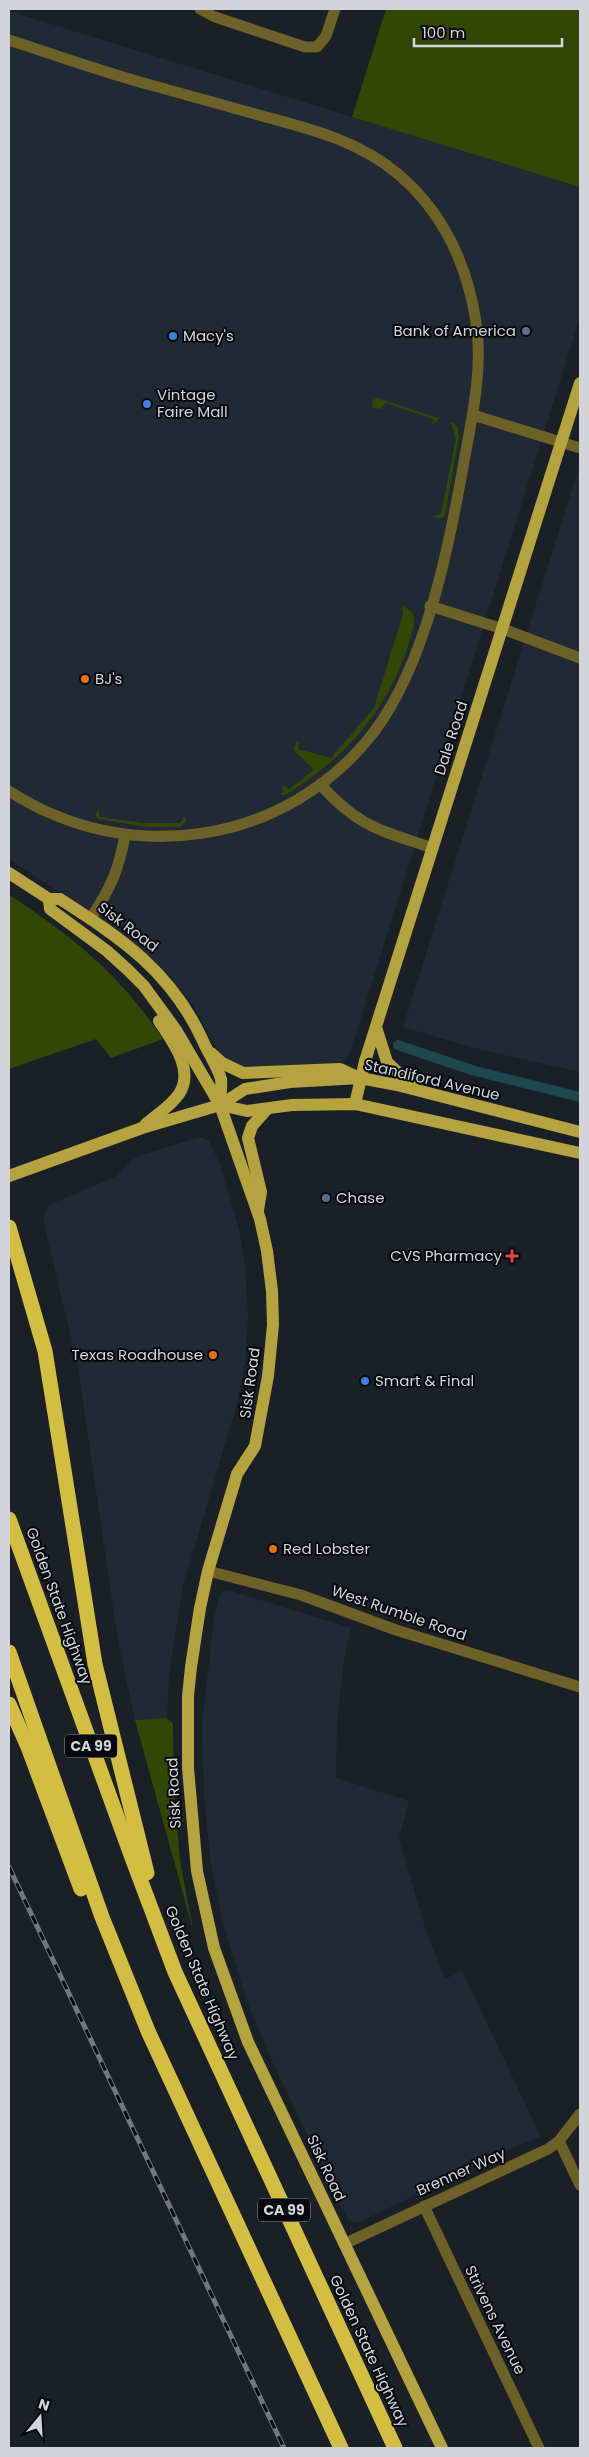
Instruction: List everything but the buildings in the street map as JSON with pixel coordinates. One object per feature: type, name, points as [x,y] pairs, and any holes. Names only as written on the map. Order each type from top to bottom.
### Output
[{"type":"highway","points":[[9,1228],[45,1352],[102,1700],[141,1852],[176,1972]]},
{"type":"highway","name":"Golden State Highway","points":[[9,1519],[130,1856],[176,1972],[395,2448]]},
{"type":"highway","name":"CA 99","points":[[9,1652],[102,1917],[148,2031],[341,2448]]},
{"type":"highway","points":[[9,1704],[31,1756],[92,1920],[148,2031]]},
{"type":"main road","name":"Dale Road","points":[[355,1104],[360,1078],[580,383]]},
{"type":"main road","name":"Sisk Road","points":[[9,873],[50,899],[60,899],[90,918],[133,948],[168,983],[186,1007],[220,1079],[220,1106]]},
{"type":"main road","name":"Sisk Road","points":[[50,899],[50,908],[107,951],[150,994],[176,1030],[220,1106],[258,1213],[267,1251],[272,1291],[273,1325],[268,1376],[255,1446],[237,1474],[208,1571],[192,1658],[188,1722],[189,1801],[202,1898],[217,1957],[235,2011],[442,2448]]},
{"type":"main road","points":[[107,951],[157,1017],[178,1051],[185,1072],[184,1084],[178,1096],[142,1128]]},
{"type":"main road","points":[[376,1027],[387,1062],[418,1091]]},
{"type":"main road","points":[[205,1046],[222,1063],[240,1073],[340,1069],[360,1078]]},
{"type":"main road","name":"Standiford Avenue","points":[[9,1176],[142,1128],[220,1106],[245,1089],[290,1082],[360,1078],[580,1132]]},
{"type":"main road","name":"Standiford Avenue","points":[[220,1106],[247,1112],[292,1105],[355,1104],[580,1153]]},
{"type":"main road","points":[[258,1213],[261,1192],[248,1138],[252,1126],[267,1109]]},
{"type":"street","points":[[200,9],[215,17],[305,47],[317,47],[326,36],[335,9]]},
{"type":"street","points":[[9,40],[137,81],[322,132],[354,145],[389,167],[427,204],[440,222],[464,269],[477,326],[477,391],[451,529],[430,606],[409,670],[386,715],[356,753],[320,784],[268,814],[227,828],[173,837],[125,835],[86,827],[62,819],[9,791]]},
{"type":"street","points":[[473,414],[580,448]]},
{"type":"street","points":[[430,606],[503,629],[580,658]]},
{"type":"street","points":[[320,784],[341,808],[363,823],[433,848]]},
{"type":"street","points":[[90,918],[117,874],[125,835]]},
{"type":"street","name":"West Rumble Road","points":[[208,1571],[301,1595],[396,1630],[580,1687]]},
{"type":"street","name":"Brenner Way","points":[[344,2244],[548,2149],[559,2141],[580,2114]]},
{"type":"street","points":[[559,2141],[580,2185]]},
{"type":"street","name":"Strivens Avenue","points":[[424,2206],[540,2448]]},
{"type":"shaded area","points":[[9,11],[580,187],[580,317],[351,1050],[347,1058],[338,1064],[236,1068],[218,1051],[194,1007],[163,968],[114,929],[9,859]]},
{"type":"shaded area","points":[[580,464],[580,1072],[474,1048],[403,1027]]},
{"type":"shaded area","points":[[200,1137],[209,1141],[220,1164],[240,1233],[246,1276],[248,1317],[245,1364],[237,1403],[183,1586],[169,1675],[167,1718],[135,1720],[122,1661],[112,1601],[78,1367],[43,1220],[48,1205],[113,1178],[135,1157]]},
{"type":"shaded area","points":[[228,1590],[351,1628],[344,1660],[337,1722],[336,1778],[409,1801],[399,1838],[427,1934],[445,1979],[462,1971],[541,2137],[509,2149],[358,2223],[348,2220],[273,2063],[248,2004],[223,1924],[210,1859],[204,1793],[202,1725],[214,1618],[220,1594]]},
{"type":"green space","points":[[386,9],[580,9],[580,187],[352,117]]},
{"type":"green space","points":[[377,398],[439,419],[432,424],[433,419],[386,403],[380,409],[372,407],[373,400]]},
{"type":"green space","points":[[453,422],[458,428],[459,437],[445,515],[442,518],[436,518],[434,516],[441,514],[456,438],[451,423]]},
{"type":"green space","points":[[402,605],[412,612],[414,620],[413,629],[400,667],[380,706],[353,741],[337,756],[302,784],[282,795],[283,785],[289,789],[314,770],[294,750],[297,741],[299,742],[298,749],[331,758],[374,708],[403,614]]},
{"type":"green space","points":[[98,810],[100,817],[143,823],[180,823],[184,816],[186,821],[180,827],[147,827],[98,819],[95,815]]},
{"type":"green space","points":[[9,895],[54,926],[94,958],[130,995],[163,1039],[111,1058],[96,1039],[9,1069]]},
{"type":"green space","points":[[167,1718],[173,1724],[174,1794],[180,1861],[193,1930],[135,1720]]},
{"type":"waterway","points":[[398,1045],[475,1071],[580,1097]]},
{"type":"railway","points":[[9,1867],[284,2448]]},
{"type":"place","name":"Bank of America","points":[[526,331]]},
{"type":"place","name":"Macy's","points":[[173,336]]},
{"type":"place","name":"Vintage Faire Mall","points":[[147,404]]},
{"type":"place","name":"BJ's","points":[[85,679]]},
{"type":"place","name":"Chase","points":[[326,1198]]},
{"type":"place","name":"CVS Pharmacy","points":[[512,1256]]},
{"type":"place","name":"Texas Roadhouse","points":[[213,1355]]},
{"type":"place","name":"Smart & Final","points":[[365,1381]]},
{"type":"place","name":"Red Lobster","points":[[273,1549]]}]
